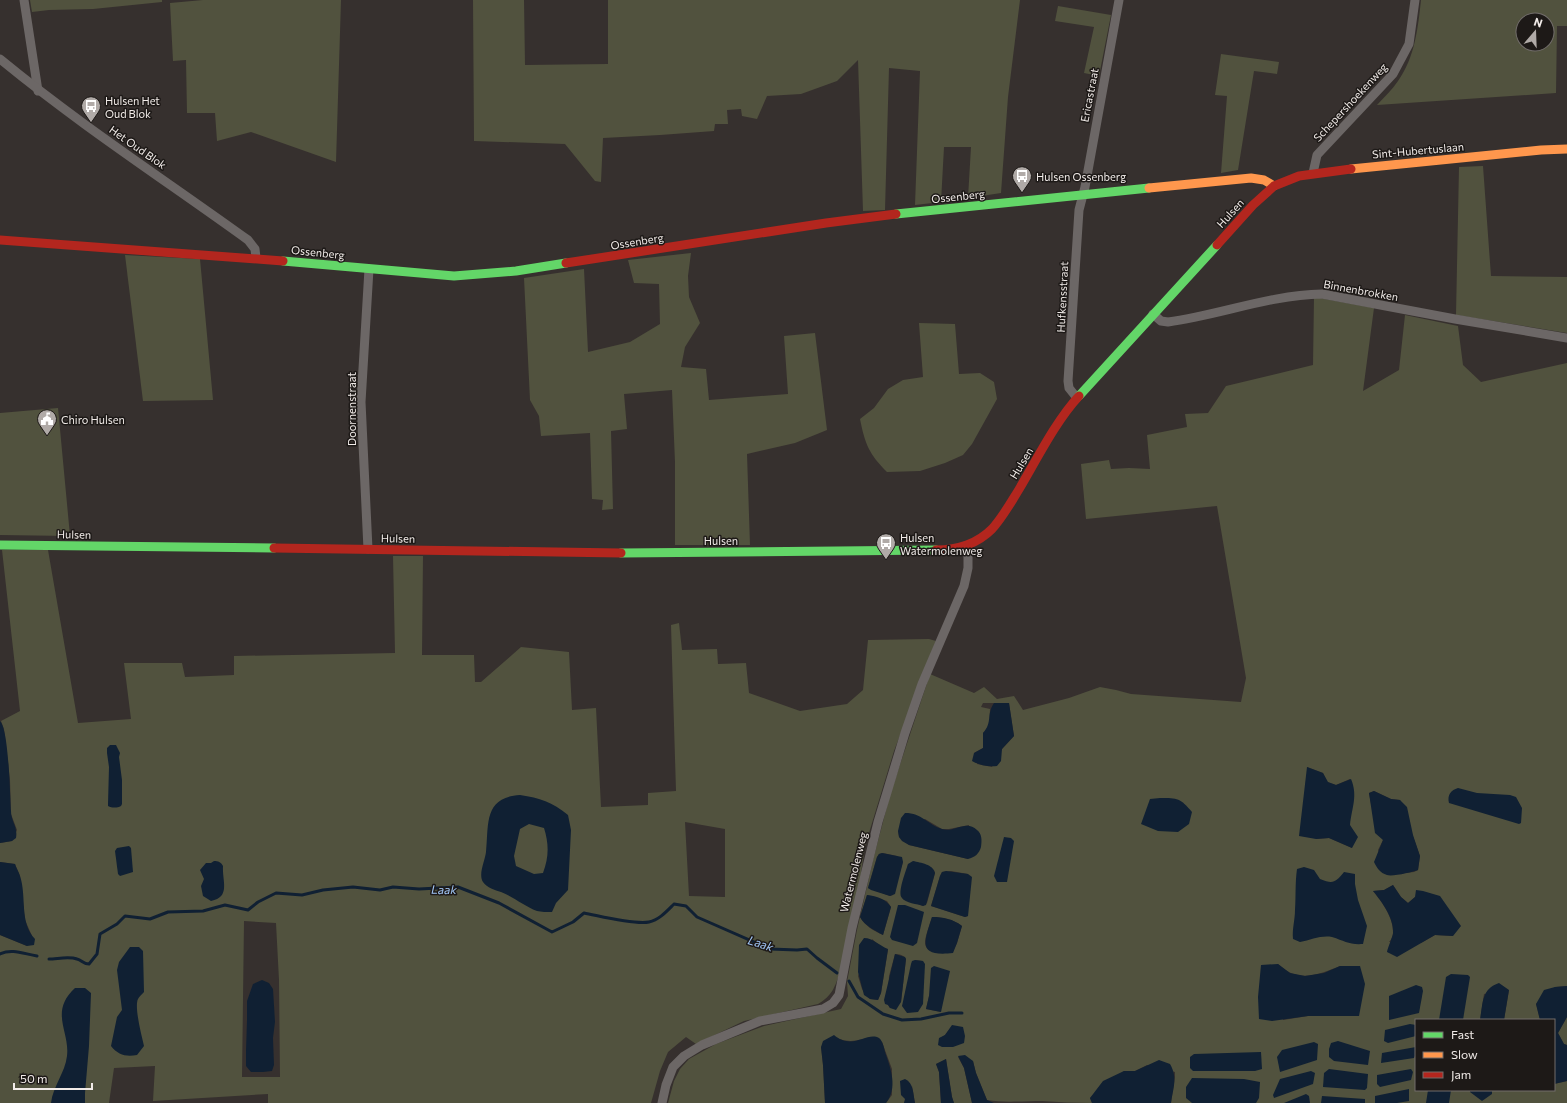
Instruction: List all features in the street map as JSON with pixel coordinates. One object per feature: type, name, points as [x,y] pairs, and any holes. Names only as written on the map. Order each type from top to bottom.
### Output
[{"type":"street","points":[[24,0],[38,91]]},
{"type":"street","name":"Ericastraat","points":[[1083,195],[1120,0]]},
{"type":"street","name":"Schepershoekenweg","points":[[1313,173],[1317,155],[1393,74],[1399,64],[1409,44],[1415,0]]},
{"type":"street","name":"Het Oud Blok","points":[[0,59],[38,91],[94,132],[248,240],[255,249],[256,258]]},
{"type":"street","name":"Sint-Hubertuslaan","points":[[1274,186],[1299,176],[1313,173],[1380,165],[1540,150],[1567,149]]},
{"type":"street","name":"Ossenberg","points":[[0,240],[256,258],[454,276],[516,270],[826,223],[1251,178],[1264,180],[1274,186]]},
{"type":"street","name":"Hulsen","points":[[0,545],[653,553],[953,550],[965,546],[991,530],[1004,514],[1062,418],[1077,398],[1253,205],[1274,186]]},
{"type":"street","name":"Hufkensstraat","points":[[1077,398],[1069,388],[1068,381],[1079,210],[1083,195]]},
{"type":"street","name":"Doornenstraat","points":[[368,549],[360,402],[369,269]]},
{"type":"street","name":"Binnenbrokken","points":[[1153,314],[1161,320],[1168,322],[1304,294],[1322,294],[1455,320],[1567,338]]},
{"type":"street","name":"Watermolenweg","points":[[662,1103],[666,1084],[673,1067],[684,1056],[702,1045],[760,1022],[823,1008],[833,1003],[839,995],[852,928],[878,822],[905,733],[922,684],[964,586],[968,568],[965,546]]},
{"type":"green space","points":[[30,0],[162,0],[162,2],[93,9],[32,12]]},
{"type":"green space","points":[[203,0],[341,0],[336,162],[251,132],[217,141],[215,113],[187,113],[186,60],[173,61],[170,3]]},
{"type":"green space","points":[[473,0],[524,0],[525,65],[608,64],[608,0],[1020,0],[1008,97],[1001,193],[968,198],[971,147],[944,147],[941,202],[915,205],[920,71],[889,68],[885,210],[863,211],[858,60],[837,81],[801,94],[767,96],[757,119],[742,116],[741,109],[727,110],[728,124],[715,124],[714,131],[603,138],[601,182],[595,181],[565,144],[474,141]]},
{"type":"green space","points":[[1421,0],[1567,0],[1567,26],[1557,26],[1556,93],[1377,105],[1396,84],[1404,72],[1412,52],[1417,32]]},
{"type":"green space","points":[[1058,6],[1111,15],[1099,76],[1084,73],[1094,27],[1055,21]]},
{"type":"green space","points":[[1221,54],[1279,62],[1277,74],[1254,71],[1238,170],[1221,173],[1227,96],[1215,95]]},
{"type":"green space","points":[[1483,166],[1491,276],[1567,277],[1567,333],[1456,315],[1459,167]]},
{"type":"green space","points":[[691,253],[688,276],[689,297],[700,323],[685,347],[681,367],[706,369],[709,400],[788,394],[784,336],[815,333],[827,430],[795,443],[747,454],[750,545],[675,545],[675,462],[672,390],[624,394],[627,429],[611,431],[613,509],[602,510],[603,500],[592,499],[590,433],[541,436],[539,416],[530,400],[524,278],[584,269],[588,352],[630,342],[660,324],[659,284],[634,283],[628,260]]},
{"type":"green space","points":[[125,255],[200,259],[213,400],[143,401]]},
{"type":"green space","points":[[1314,297],[1374,308],[1363,391],[1399,370],[1405,315],[1458,326],[1463,365],[1481,382],[1567,363],[1567,986],[1555,987],[1536,1004],[1540,1019],[1504,1019],[1509,990],[1484,994],[1480,1019],[1415,1019],[1415,1091],[1470,1091],[1492,1094],[1492,1091],[1555,1091],[1555,1084],[1567,1081],[1567,1103],[1171,1103],[1175,1072],[1147,1065],[1135,1071],[1124,1071],[1090,1098],[1092,1103],[1000,1101],[987,1100],[976,1073],[973,1061],[958,1057],[964,1068],[972,1103],[954,1103],[946,1059],[936,1064],[939,1072],[941,1103],[915,1103],[912,1086],[904,1103],[886,1103],[892,1095],[892,1069],[882,1042],[871,1037],[852,1041],[840,1039],[821,1047],[825,1103],[668,1103],[674,1081],[680,1069],[689,1059],[716,1044],[764,1026],[841,1009],[848,996],[847,982],[857,930],[873,860],[890,795],[930,674],[974,693],[984,687],[997,699],[1014,696],[1023,710],[1069,698],[1100,687],[1131,694],[1241,702],[1246,678],[1217,506],[1086,519],[1081,464],[1109,460],[1111,469],[1150,469],[1147,435],[1187,427],[1185,414],[1208,413],[1226,386],[1313,365]],"holes":[[[983,703],[1009,703],[1014,736],[1002,749],[992,767],[977,764],[974,753],[983,748],[983,733],[989,728],[990,709],[981,707]],[[1307,767],[1323,773],[1327,782],[1336,785],[1350,779],[1350,825],[1352,848],[1329,838],[1316,839]],[[1374,791],[1391,799],[1400,800],[1420,856],[1418,870],[1414,872],[1387,875],[1378,850],[1383,840],[1371,804],[1369,793]],[[925,819],[942,829],[969,825],[968,859],[909,845],[899,837],[898,831]],[[883,853],[897,856],[903,862],[893,895],[890,896],[868,888],[879,854]],[[908,864],[934,870],[935,873],[927,903],[923,906],[902,898]],[[951,871],[968,874],[968,916],[965,917],[931,906],[942,872]],[[1393,885],[1401,897],[1408,903],[1415,897],[1453,936],[1435,935],[1421,943],[1389,942],[1393,935],[1392,922],[1384,905],[1373,891],[1384,890]],[[867,895],[887,901],[891,907],[883,935],[867,926],[860,917]],[[932,917],[947,919],[962,926],[957,943],[952,953],[941,953],[928,949],[925,941]],[[872,939],[880,946],[888,950],[881,993],[878,1000],[870,999],[862,989],[858,976]],[[895,954],[898,954],[906,959],[901,1002],[890,1008],[888,1005],[889,976]],[[915,960],[923,961],[923,1004]],[[1278,964],[1289,972],[1303,976],[1328,971],[1340,966],[1359,1016],[1308,1016],[1283,1020]],[[929,996],[941,1012],[926,1009]],[[952,1026],[953,1047],[939,1039],[945,1035]]]},
{"type":"green space","points":[[919,323],[955,324],[959,374],[980,373],[994,382],[997,399],[972,444],[963,455],[945,463],[920,471],[887,472],[872,454],[866,442],[860,419],[874,408],[888,389],[903,380],[923,377]]},
{"type":"green space","points":[[58,408],[70,536],[0,535],[0,413]]},
{"type":"green space","points":[[2,550],[48,550],[78,723],[131,719],[124,663],[182,663],[185,677],[234,675],[234,656],[395,653],[393,556],[423,556],[422,655],[474,655],[475,682],[481,682],[521,647],[569,652],[572,710],[596,708],[601,807],[648,805],[648,793],[676,791],[671,625],[679,623],[682,650],[717,649],[718,664],[746,663],[749,693],[800,711],[847,704],[863,690],[868,640],[929,639],[936,641],[894,751],[865,846],[860,880],[840,972],[832,991],[827,998],[818,1004],[744,1021],[696,1044],[686,1037],[668,1052],[660,1071],[651,1103],[268,1103],[268,1094],[153,1101],[155,1066],[114,1068],[109,1103],[0,1103],[0,935],[27,946],[32,936],[25,920],[20,876],[15,864],[0,862],[0,843],[12,841],[17,830],[11,814],[10,780],[4,729],[1,721],[20,711]],"holes":[[[685,822],[725,829],[725,897],[689,896]],[[244,921],[276,923],[279,980],[280,1077],[242,1077]]]},
{"type":"green space","points":[[1567,1017],[1567,1045],[1564,1044],[1558,1033]]},
{"type":"water","points":[[994,703],[1009,703],[1014,736],[1002,749],[1001,761],[997,766],[981,765],[972,761],[974,753],[983,748],[983,733],[988,725],[990,711]]},
{"type":"water","points":[[0,721],[3,727],[7,749],[11,815],[15,827],[16,838],[12,841],[0,843]]},
{"type":"water","points":[[110,745],[116,745],[120,753],[122,804],[121,806],[116,807],[108,806],[109,767],[107,748]]},
{"type":"water","points":[[1307,767],[1323,773],[1328,782],[1336,785],[1351,779],[1354,791],[1354,802],[1350,825],[1358,837],[1352,848],[1329,838],[1316,839],[1299,836]]},
{"type":"water","points":[[1458,788],[1477,793],[1510,795],[1516,797],[1522,808],[1521,823],[1519,824],[1449,803],[1450,793]]},
{"type":"water","points":[[1374,791],[1391,799],[1400,800],[1407,807],[1413,835],[1420,856],[1418,870],[1390,875],[1381,872],[1375,864],[1374,862],[1383,840],[1375,833],[1369,793]]},
{"type":"water","points":[[520,795],[540,799],[557,807],[568,815],[571,830],[568,890],[556,903],[552,912],[532,909],[506,894],[489,887],[483,882],[481,871],[486,852],[490,814],[500,801],[508,797]],"holes":[[[529,824],[544,828],[548,850],[543,873],[534,874],[516,866],[514,856],[520,829]]]},
{"type":"water","points":[[1171,798],[1181,801],[1192,812],[1189,824],[1178,832],[1158,831],[1141,824],[1150,799]]},
{"type":"water","points":[[905,813],[916,815],[937,827],[946,830],[964,826],[973,827],[981,835],[981,847],[979,852],[975,856],[968,859],[909,845],[902,841],[899,837],[898,831],[901,818]]},
{"type":"water","points":[[1004,837],[1011,838],[1014,841],[1007,882],[997,882],[994,876]]},
{"type":"water","points":[[129,846],[131,848],[133,872],[120,876],[118,874],[115,851],[117,848]]},
{"type":"water","points":[[882,853],[902,857],[903,862],[895,894],[890,896],[868,888],[877,857]]},
{"type":"water","points":[[214,861],[219,862],[223,866],[224,888],[221,896],[211,901],[203,896],[201,886],[204,879],[200,870],[206,863],[211,863]]},
{"type":"water","points":[[913,861],[929,866],[935,873],[926,905],[923,906],[904,900],[901,895],[901,887],[908,864]]},
{"type":"water","points":[[0,862],[15,864],[19,873],[22,884],[25,917],[30,932],[35,939],[34,945],[27,946],[0,935]]},
{"type":"water","points":[[1304,867],[1314,870],[1320,879],[1328,882],[1334,882],[1344,872],[1355,874],[1358,900],[1367,926],[1363,944],[1350,943],[1332,937],[1320,937],[1300,942],[1293,939],[1297,869]]},
{"type":"water","points":[[946,871],[968,874],[972,877],[968,916],[965,917],[931,906],[940,876],[942,872]]},
{"type":"water","points":[[1393,885],[1401,897],[1408,903],[1415,897],[1416,890],[1440,896],[1461,926],[1453,936],[1435,935],[1397,957],[1387,952],[1393,934],[1392,922],[1384,905],[1373,891],[1384,890]]},
{"type":"water","points":[[867,895],[881,898],[891,907],[883,935],[867,925],[860,917]]},
{"type":"water","points":[[898,905],[905,905],[924,912],[917,943],[913,946],[892,940],[890,937]]},
{"type":"water","points":[[932,917],[948,919],[962,926],[953,953],[941,954],[933,953],[928,950],[926,940]]},
{"type":"water","points":[[864,938],[870,939],[888,949],[881,993],[878,1000],[870,999],[864,995],[858,972],[859,945]]},
{"type":"water","points":[[130,947],[139,947],[143,951],[144,992],[138,999],[137,1008],[144,1046],[137,1055],[129,1056],[122,1055],[111,1046],[117,1017],[122,1010],[117,970],[119,962]]},
{"type":"water","points":[[895,954],[905,957],[906,959],[901,1002],[896,1010],[885,1004],[884,1000]]},
{"type":"water","points":[[912,961],[923,961],[925,964],[923,1004],[918,1012],[907,1013],[902,1006],[911,964]]},
{"type":"water","points":[[1278,964],[1290,973],[1305,976],[1324,973],[1340,966],[1360,966],[1365,984],[1359,1016],[1308,1016],[1272,1021],[1259,1019],[1258,997],[1261,965]]},
{"type":"water","points":[[934,966],[950,971],[941,1012],[926,1009],[929,996],[931,968]]},
{"type":"water","points":[[1451,974],[1468,975],[1470,977],[1463,1019],[1439,1019],[1446,977]]},
{"type":"water","points":[[262,980],[269,983],[273,989],[275,1022],[273,1038],[274,1065],[272,1071],[251,1072],[246,1066],[247,1001],[253,984]]},
{"type":"water","points":[[1499,983],[1509,990],[1504,1019],[1480,1019],[1484,998],[1489,989]]},
{"type":"water","points":[[1416,985],[1422,987],[1423,991],[1419,1013],[1389,1020],[1389,996]]},
{"type":"water","points":[[1567,986],[1567,1017],[1558,1033],[1564,1044],[1567,1045],[1567,1081],[1555,1084],[1555,1019],[1540,1019],[1536,1004],[1544,990]]},
{"type":"water","points":[[75,988],[85,988],[91,993],[85,1103],[51,1103],[67,1056],[66,1038],[62,1022],[63,1005],[67,997]]},
{"type":"water","points":[[1410,1024],[1415,1025],[1415,1036],[1388,1043],[1384,1041],[1385,1030]]},
{"type":"water","points":[[952,1025],[963,1027],[965,1036],[964,1043],[953,1047],[942,1047],[938,1045],[939,1038],[945,1035]]},
{"type":"water","points":[[834,1035],[847,1041],[870,1037],[880,1039],[889,1065],[893,1085],[890,1097],[886,1103],[825,1103],[821,1047],[823,1041]]},
{"type":"water","points":[[1338,1041],[1370,1051],[1368,1065],[1334,1061],[1329,1057],[1331,1043]]},
{"type":"water","points":[[1314,1042],[1318,1044],[1317,1060],[1280,1072],[1277,1057],[1282,1050]]},
{"type":"water","points":[[1415,1047],[1414,1058],[1381,1063],[1382,1053]]},
{"type":"water","points":[[1261,1052],[1262,1069],[1255,1071],[1193,1071],[1190,1068],[1190,1057],[1194,1054]]},
{"type":"water","points":[[965,1055],[973,1061],[976,1073],[987,1100],[994,1103],[972,1103],[964,1068],[958,1056]]},
{"type":"water","points":[[946,1059],[954,1103],[941,1103],[939,1072],[936,1064]]},
{"type":"water","points":[[1159,1060],[1170,1064],[1174,1074],[1171,1103],[1092,1103],[1090,1098],[1103,1081],[1124,1071],[1135,1071]]},
{"type":"water","points":[[1329,1069],[1368,1074],[1367,1088],[1365,1090],[1323,1087],[1324,1073]]},
{"type":"water","points":[[1411,1069],[1413,1072],[1411,1080],[1380,1087],[1377,1084],[1377,1075]]},
{"type":"water","points":[[1311,1071],[1315,1073],[1313,1084],[1274,1098],[1273,1095],[1280,1079]]},
{"type":"water","points":[[1192,1078],[1244,1079],[1260,1082],[1259,1098],[1256,1103],[1192,1103],[1186,1098],[1186,1087]]},
{"type":"water","points":[[905,1079],[912,1086],[915,1103],[904,1103],[905,1099],[901,1095],[900,1081]]},
{"type":"water","points":[[1409,1089],[1409,1101],[1397,1103],[1375,1103],[1375,1096]]},
{"type":"water","points":[[1428,1091],[1451,1091],[1449,1103],[1426,1103]]},
{"type":"water","points":[[1492,1091],[1492,1094],[1482,1101],[1470,1092]]},
{"type":"water","points":[[1306,1094],[1309,1096],[1310,1103],[1284,1103]]},
{"type":"water","points":[[1322,1096],[1365,1099],[1365,1103],[1321,1103]]},
{"type":"waterway","name":"Laak","points":[[49,959],[74,958],[89,964],[97,954],[100,934],[117,924],[125,916],[150,919],[168,912],[203,911],[225,905],[248,910],[258,902],[276,893],[302,895],[323,890],[353,887],[380,890],[393,887],[419,889],[458,887],[499,903],[552,932],[573,922],[584,913],[643,923],[649,922],[663,915],[674,904],[686,906],[697,917],[770,949],[807,949],[837,973]]},
{"type":"waterway","name":"Laak","points":[[0,954],[14,951],[37,956]]},
{"type":"waterway","name":"Laak","points":[[849,981],[858,997],[883,1014],[902,1020],[921,1019],[949,1013],[962,1013]]},
{"type":"traffic: fast","points":[[896,214],[1149,188]]},
{"type":"traffic: fast","points":[[1079,396],[1217,245]]},
{"type":"traffic: fast","points":[[283,261],[454,276],[516,271],[566,263]]},
{"type":"traffic: fast","points":[[0,545],[274,548]]},
{"type":"traffic: fast","points":[[621,553],[936,550]]},
{"type":"traffic: slow","points":[[1351,169],[1541,150],[1567,149]]},
{"type":"traffic: slow","points":[[1149,188],[1251,178],[1264,180],[1274,186]]},
{"type":"traffic: jam","points":[[1217,245],[1253,205],[1274,186],[1299,176],[1351,169]]},
{"type":"traffic: jam","points":[[566,263],[826,223],[896,214]]},
{"type":"traffic: jam","points":[[0,240],[283,261]]},
{"type":"traffic: jam","points":[[936,550],[966,546],[973,543],[992,529],[1009,506],[1046,442],[1070,406],[1079,396]]},
{"type":"traffic: jam","points":[[274,548],[621,553]]},
{"type":"place","name":"Hulsen Het Oud Blok","points":[[91,123]]},
{"type":"place","name":"Hulsen Ossenberg","points":[[1022,193]]},
{"type":"place","name":"Chiro Hulsen","points":[[47,436]]},
{"type":"place","name":"Hulsen Watermolenweg","points":[[886,560]]}]
